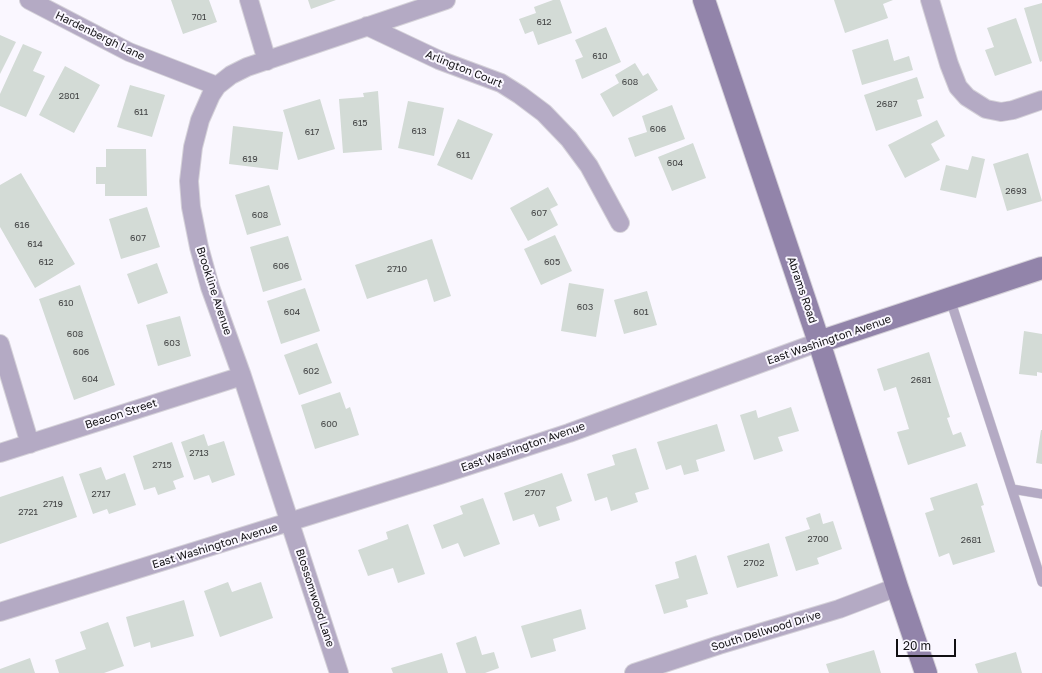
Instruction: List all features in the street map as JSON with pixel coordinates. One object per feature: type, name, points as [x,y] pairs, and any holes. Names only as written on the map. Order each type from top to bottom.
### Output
[{"type":"street","name":"Hardenbergh Lane","points":[[29,0],[129,52],[217,86]]},
{"type":"street","points":[[249,0],[267,60]]},
{"type":"street","name":"Brookline Avenue","points":[[290,523],[242,376],[210,287],[199,247],[191,207],[189,181],[193,146],[200,120],[211,94],[217,86],[231,75],[267,60],[446,0]]},
{"type":"street","name":"Abrams Road","points":[[704,0],[819,342],[926,673]]},
{"type":"street","points":[[930,0],[949,64],[958,88],[967,97],[986,109],[1001,112],[1013,110],[1042,100]]},
{"type":"street","name":"Arlington Court","points":[[367,26],[439,60],[501,83],[544,113],[569,139],[589,166],[620,223]]},
{"type":"street","name":"East Washington Avenue","points":[[0,612],[290,523],[569,432],[819,342],[1042,268]]},
{"type":"street","points":[[0,344],[30,444]]},
{"type":"street","name":"Beacon Street","points":[[0,453],[242,376]]},
{"type":"street","name":"Blossomwood Lane","points":[[290,523],[339,673]]},
{"type":"street","name":"South Dellwood Drive","points":[[634,673],[719,645],[839,609],[897,587]]},
{"type":"lane","points":[[950,299],[1042,582]]},
{"type":"lane","points":[[1012,489],[1042,494]]},
{"type":"building","points":[[171,0],[209,0],[217,22],[183,34]]},
{"type":"building","points":[[308,0],[336,0],[311,9]]},
{"type":"building","points":[[553,0],[560,0],[572,33],[538,45],[533,31],[525,34],[519,19],[536,13],[534,7]]},
{"type":"building","points":[[834,0],[893,0],[883,4],[888,18],[845,33]]},
{"type":"building","points":[[1042,3],[1042,61],[1040,62],[1024,8]]},
{"type":"building","points":[[1016,18],[1032,63],[995,76],[985,50],[994,47],[987,28]]},
{"type":"building","points":[[606,27],[621,62],[582,79],[575,60],[583,57],[575,40]]},
{"type":"building","points":[[0,35],[16,42],[0,74]]},
{"type":"building","points":[[888,39],[894,61],[909,56],[913,70],[862,85],[852,50]]},
{"type":"building","points":[[23,44],[42,52],[33,71],[45,76],[26,117],[0,106],[0,94]]},
{"type":"building","points":[[635,63],[643,76],[648,73],[658,90],[613,117],[600,94],[619,83],[615,75]]},
{"type":"building","points":[[65,66],[100,85],[74,133],[39,115]]},
{"type":"building","points":[[917,77],[924,98],[917,100],[922,116],[876,131],[864,95]]},
{"type":"building","points":[[130,85],[165,95],[152,137],[117,127]]},
{"type":"building","points":[[378,91],[382,150],[343,153],[339,99],[364,97],[363,93]]},
{"type":"building","points":[[320,99],[335,149],[298,160],[283,110]]},
{"type":"building","points":[[408,101],[444,108],[434,156],[398,148]]},
{"type":"building","points":[[672,105],[685,139],[635,157],[628,138],[647,132],[642,116]]},
{"type":"building","points":[[458,119],[493,134],[472,180],[437,165]]},
{"type":"building","points":[[937,120],[945,136],[931,144],[940,160],[905,178],[888,145]]},
{"type":"building","points":[[233,126],[283,132],[278,170],[229,164]]},
{"type":"building","points":[[693,143],[706,178],[672,191],[658,157]]},
{"type":"building","points":[[106,149],[146,149],[147,196],[105,196],[105,184],[96,184],[96,167],[106,167]]},
{"type":"building","points":[[1028,153],[1042,201],[1007,211],[993,164]]},
{"type":"building","points":[[972,156],[985,159],[976,198],[940,190],[946,165],[968,170]]},
{"type":"building","points":[[21,173],[75,264],[35,288],[0,227],[0,185]]},
{"type":"building","points":[[269,185],[281,225],[247,235],[235,195]]},
{"type":"building","points":[[548,187],[558,205],[550,209],[558,225],[528,241],[510,208]]},
{"type":"building","points":[[147,207],[160,247],[121,259],[109,219]]},
{"type":"building","points":[[555,235],[572,271],[541,285],[524,249]]},
{"type":"building","points":[[288,236],[302,280],[263,292],[250,247]]},
{"type":"building","points":[[432,239],[451,296],[434,302],[427,279],[367,299],[355,265]]},
{"type":"building","points":[[157,263],[168,293],[138,304],[127,274]]},
{"type":"building","points":[[569,283],[604,289],[596,337],[561,331]]},
{"type":"building","points":[[80,285],[115,385],[74,400],[39,299]]},
{"type":"building","points":[[305,288],[320,331],[281,344],[267,301]]},
{"type":"building","points":[[647,291],[657,325],[624,334],[614,300]]},
{"type":"building","points":[[180,316],[191,356],[158,366],[146,325]]},
{"type":"building","points":[[1024,331],[1042,334],[1042,373],[1037,372],[1037,376],[1019,374]]},
{"type":"building","points":[[317,343],[332,383],[299,395],[284,355]]},
{"type":"building","points":[[929,352],[950,417],[947,418],[953,435],[961,432],[966,446],[908,465],[897,432],[909,429],[896,387],[884,391],[877,369]]},
{"type":"building","points":[[340,392],[346,409],[350,407],[359,435],[315,449],[301,405]]},
{"type":"building","points":[[791,407],[799,431],[778,437],[783,451],[754,460],[740,415],[756,410],[758,418]]},
{"type":"building","points":[[717,424],[725,451],[696,460],[699,471],[684,475],[681,465],[666,470],[657,442]]},
{"type":"building","points":[[1042,430],[1042,464],[1036,463]]},
{"type":"building","points":[[204,434],[208,446],[224,441],[235,475],[212,483],[209,475],[194,480],[181,442]]},
{"type":"building","points":[[172,442],[184,477],[173,481],[176,489],[158,495],[155,487],[144,490],[133,456]]},
{"type":"building","points":[[636,448],[649,489],[635,493],[638,502],[611,511],[607,497],[595,501],[587,474],[615,465],[612,455]]},
{"type":"building","points":[[101,467],[106,480],[125,473],[136,505],[109,514],[107,509],[93,514],[79,474]]},
{"type":"building","points":[[562,473],[572,501],[556,507],[560,520],[539,527],[534,514],[513,521],[504,493]]},
{"type":"building","points":[[63,476],[77,517],[0,544],[0,497]]},
{"type":"building","points":[[977,483],[984,505],[981,506],[995,552],[953,565],[949,553],[939,557],[925,513],[934,510],[930,498]]},
{"type":"building","points":[[483,498],[500,544],[464,557],[458,543],[442,549],[433,525],[463,514],[460,506]]},
{"type":"building","points":[[820,513],[823,524],[833,521],[842,549],[817,558],[819,564],[796,571],[785,537],[810,529],[806,518]]},
{"type":"building","points":[[408,524],[425,574],[398,583],[393,568],[368,576],[358,550],[388,539],[386,532]]},
{"type":"building","points":[[769,543],[778,576],[737,588],[727,556]]},
{"type":"building","points":[[696,555],[708,594],[686,600],[688,607],[664,614],[655,585],[679,578],[675,562]]},
{"type":"building","points":[[228,582],[232,592],[261,582],[273,618],[220,637],[204,591]]},
{"type":"building","points":[[184,600],[194,636],[151,648],[150,642],[134,647],[126,617]]},
{"type":"building","points":[[581,609],[586,629],[553,639],[556,651],[531,658],[521,626]]},
{"type":"building","points":[[108,622],[124,666],[104,673],[59,673],[55,660],[86,649],[80,632]]},
{"type":"building","points":[[476,636],[482,655],[494,652],[499,668],[485,673],[466,673],[456,643]]},
{"type":"building","points":[[874,650],[881,673],[829,673],[826,664]]},
{"type":"building","points":[[1016,652],[1022,673],[978,673],[975,664]]},
{"type":"building","points":[[442,653],[448,673],[393,673],[391,668]]},
{"type":"building","points":[[30,658],[35,673],[0,673],[0,669]]}]
